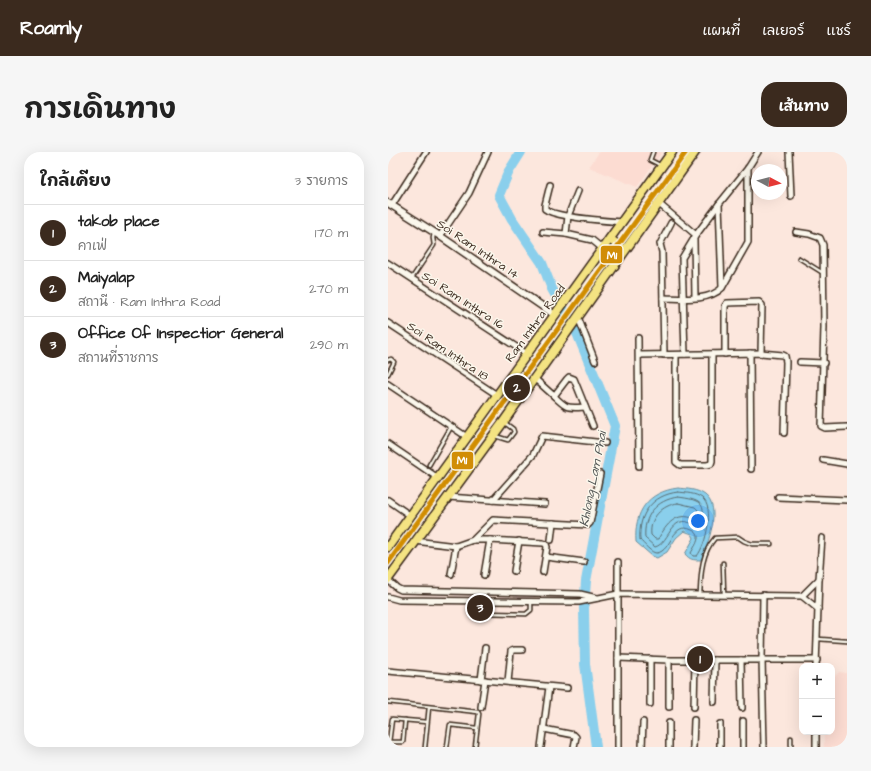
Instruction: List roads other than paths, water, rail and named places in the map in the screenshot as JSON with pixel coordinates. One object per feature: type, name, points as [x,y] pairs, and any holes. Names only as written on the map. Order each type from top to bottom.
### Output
[{"type":"main road","name":"Ram Inthra Road","points":[[388,547],[672,152]]},
{"type":"main road","points":[[388,579],[504,421],[695,152]]},
{"type":"main road","points":[[610,239],[624,250]]},
{"type":"main road","points":[[456,452],[472,464]]},
{"type":"street","points":[[390,204],[426,152]]},
{"type":"street","points":[[437,234],[469,193],[488,152]]},
{"type":"street","points":[[685,354],[682,258],[719,204],[748,168],[758,152]]},
{"type":"street","points":[[789,152],[791,196]]},
{"type":"street","points":[[663,298],[707,297],[722,288],[748,242],[748,168]]},
{"type":"street","points":[[550,185],[545,205],[545,209],[548,212],[568,216],[622,222]]},
{"type":"street","points":[[566,234],[568,216],[578,191]]},
{"type":"street","points":[[658,203],[695,238],[694,297]]},
{"type":"street","name":"Soi Ram Inthra 14","points":[[390,204],[557,312]]},
{"type":"street","points":[[719,204],[722,288]]},
{"type":"street","points":[[664,355],[662,252],[660,244],[671,223]]},
{"type":"street","points":[[543,232],[566,234],[592,240],[603,249]]},
{"type":"street","points":[[796,232],[816,236],[822,241],[824,363],[821,426],[825,428],[847,427]]},
{"type":"street","name":"Soi Ram Inthra 16","points":[[388,263],[528,354]]},
{"type":"street","points":[[725,354],[725,306],[727,303],[759,302],[762,305],[761,353]]},
{"type":"street","points":[[574,322],[595,361]]},
{"type":"street","name":"Soi Ram Inthra 18","points":[[388,323],[497,395]]},
{"type":"street","points":[[638,338],[639,466]]},
{"type":"street","points":[[639,355],[750,353],[783,355],[785,358],[784,434]]},
{"type":"street","points":[[750,353],[751,469]]},
{"type":"street","points":[[676,355],[676,462],[680,464],[706,465],[711,464],[712,461],[712,354]]},
{"type":"street","points":[[800,362],[824,363]]},
{"type":"street","points":[[554,396],[567,379],[572,377],[593,426]]},
{"type":"street","points":[[534,378],[564,406],[586,408]]},
{"type":"street","points":[[388,384],[467,437]]},
{"type":"street","points":[[493,500],[533,456],[542,436],[605,443]]},
{"type":"street","points":[[388,444],[438,478]]},
{"type":"street","points":[[823,460],[847,464]]},
{"type":"street","points":[[473,540],[493,520],[588,525],[590,523],[600,474]]},
{"type":"street","points":[[448,496],[545,504]]},
{"type":"street","points":[[778,498],[847,500]]},
{"type":"street","points":[[388,500],[411,516]]},
{"type":"street","points":[[551,540],[553,523]]},
{"type":"street","points":[[618,658],[669,660],[762,659],[817,663],[819,579],[822,538]]},
{"type":"street","points":[[415,541],[456,546],[473,540],[519,541],[546,544],[546,557],[542,572]]},
{"type":"street","points":[[484,575],[490,540]]},
{"type":"street","points":[[514,571],[519,541]]},
{"type":"street","points":[[451,574],[456,546]]},
{"type":"street","points":[[546,557],[584,562]]},
{"type":"street","points":[[618,562],[618,747]]},
{"type":"street","points":[[388,579],[401,590],[580,594],[586,598]]},
{"type":"street","points":[[802,596],[819,579]]},
{"type":"street","points":[[388,597],[399,600],[579,602],[586,598],[599,598],[618,594],[802,596],[818,609]]},
{"type":"street","points":[[763,595],[762,659],[764,747]]},
{"type":"street","points":[[481,707],[485,648]]},
{"type":"street","points":[[508,682],[511,652],[514,650],[522,650]]},
{"type":"street","points":[[650,659],[650,704]]},
{"type":"street","points":[[669,660],[669,707]]},
{"type":"street","points":[[694,707],[695,660]]},
{"type":"street","points":[[714,702],[715,660]]},
{"type":"street","points":[[741,660],[742,708]]},
{"type":"street","points":[[388,671],[567,688]]},
{"type":"street","points":[[541,747],[549,686]]},
{"type":"street","points":[[693,747],[694,720]]},
{"type":"street","points":[[743,721],[743,747]]},
{"type":"street","points":[[642,747],[643,722]]},
{"type":"street","points":[[669,723],[669,747]]},
{"type":"street","points":[[720,724],[720,747]]},
{"type":"street","points":[[544,729],[574,735],[576,737],[574,747]]},
{"type":"street","points":[[816,735],[816,747]]},
{"type":"lane","points":[[653,152],[650,160],[662,167]]},
{"type":"lane","points":[[412,278],[434,245],[433,238],[437,234]]},
{"type":"lane","points":[[799,258],[823,273]]},
{"type":"lane","points":[[388,360],[391,359],[394,362],[388,374]]},
{"type":"lane","points":[[493,435],[508,440],[514,432],[513,429],[504,421]]},
{"type":"lane","points":[[429,465],[451,426]]},
{"type":"lane","points":[[700,594],[701,566],[710,544],[715,538],[738,537],[752,544],[770,544]]},
{"type":"lane","points":[[723,563],[724,595]]},
{"type":"lane","points":[[484,613],[526,614],[531,610],[531,601]]},
{"type":"lane","points":[[817,639],[847,641]]},
{"type":"lane","points":[[388,702],[478,712],[475,747]]},
{"type":"lane","points":[[425,747],[429,706]]},
{"type":"lane","points":[[405,720],[403,742],[389,742],[392,719],[405,720],[427,722]]},
{"type":"lane","points":[[447,747],[450,725],[477,728]]},
{"type":"lane","points":[[791,738],[791,747]]},
{"type":"water","points":[[678,488],[702,493],[710,501],[713,508],[710,536],[701,560],[692,559],[685,554],[694,538],[692,534],[684,531],[676,538],[667,552],[657,558],[652,556],[636,542],[637,521],[645,505],[658,494],[667,490]]},
{"type":"waterway","name":"Khlong Lam Phai","points":[[521,152],[509,171],[499,195],[512,219],[542,263],[552,289],[577,333],[615,426],[586,581],[584,608],[585,664],[596,747]]},
{"type":"place","name":"Maiyalap","points":[[517,388]]},
{"type":"place","name":"Office Of Inspectior General","points":[[480,608]]},
{"type":"place","name":"takob place","points":[[700,659]]}]
